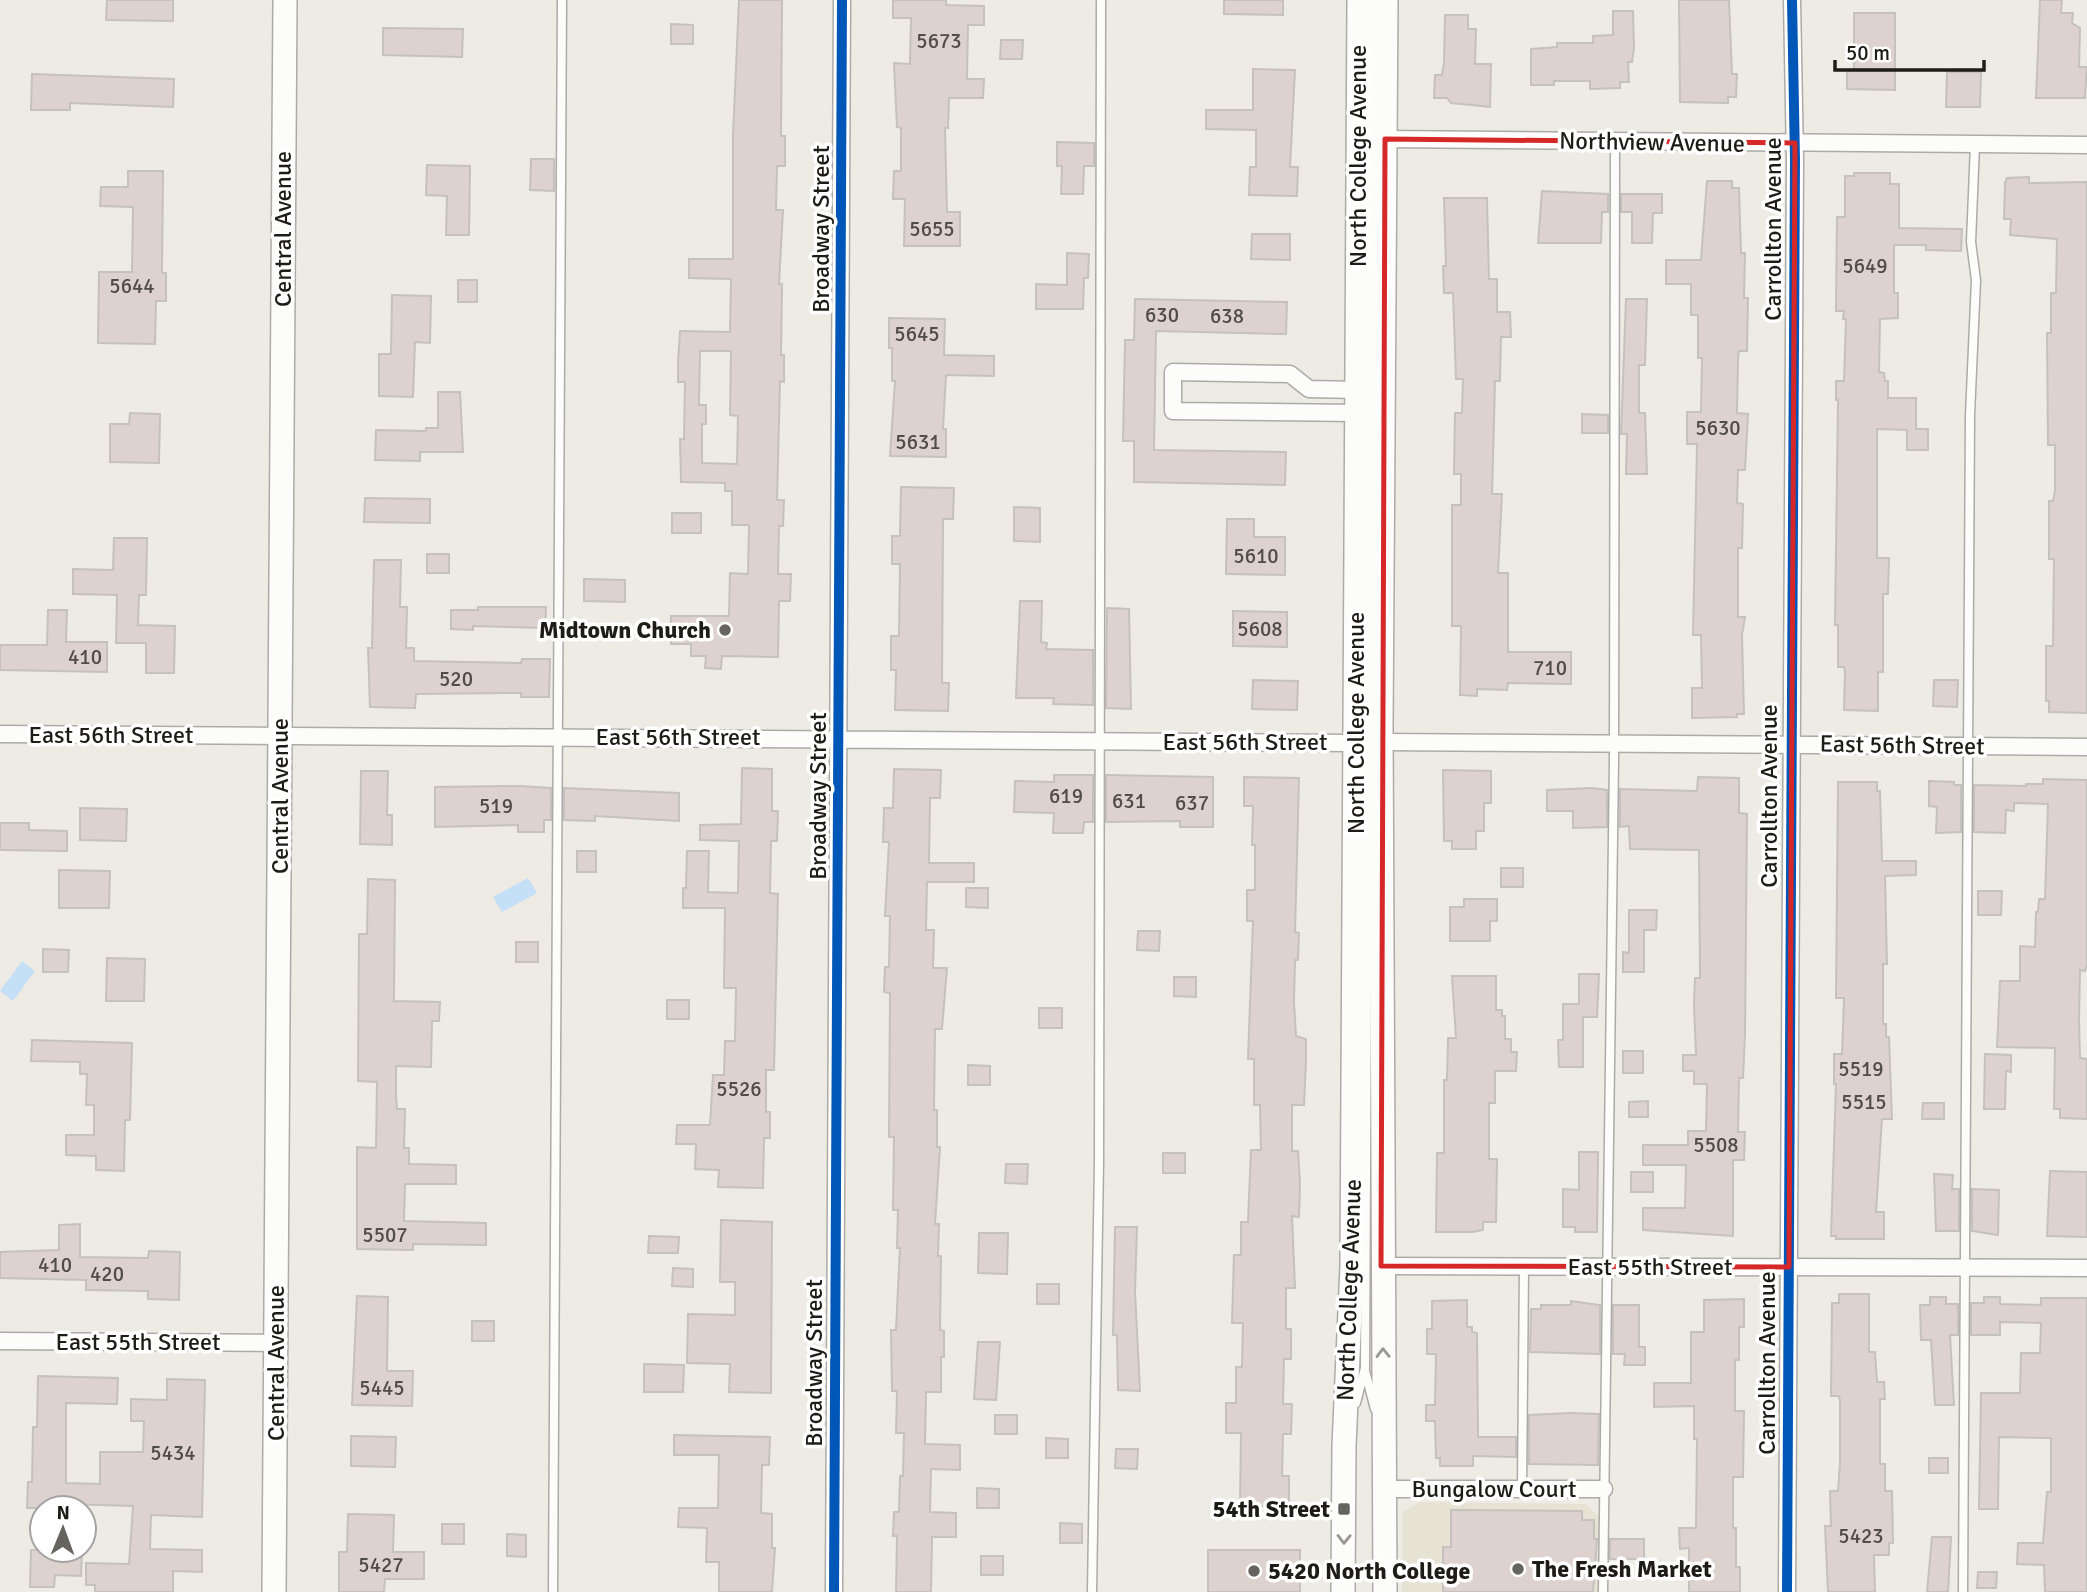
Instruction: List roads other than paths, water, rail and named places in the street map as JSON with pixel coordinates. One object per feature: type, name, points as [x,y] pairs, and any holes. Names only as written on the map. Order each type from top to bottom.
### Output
[{"type":"main road","name":"Central Avenue","points":[[274,1592],[285,0]]},
{"type":"main road","name":"North College Avenue","points":[[1344,1591],[1344,1446],[1352,1266],[1359,0]]},
{"type":"main road","name":"North College Avenue","points":[[1384,1591],[1381,742],[1386,400],[1385,0]]},
{"type":"street","name":"Broadway Street","points":[[834,1592],[842,0]]},
{"type":"street","name":"Carrollton Avenue","points":[[1787,1592],[1795,144],[1791,0]]},
{"type":"street","name":"Northview Avenue","points":[[1384,139],[2087,145]]},
{"type":"street","points":[[1357,414],[1173,411],[1173,372],[1290,374],[1309,389],[1358,390]]},
{"type":"street","name":"East 56th Street","points":[[0,734],[839,737],[1356,743]]},
{"type":"street","name":"East 56th Street","points":[[1381,742],[2087,747]]},
{"type":"street","name":"East 55th Street","points":[[1381,1266],[2087,1268]]},
{"type":"street","name":"East 55th Street","points":[[0,1341],[276,1343]]},
{"type":"street","name":"Bungalow Court","points":[[1384,1489],[1604,1489]]},
{"type":"lane","points":[[553,1592],[562,0]]},
{"type":"lane","points":[[1093,1592],[1099,1162],[1101,0]]},
{"type":"lane","name":"North College Avenue","points":[[1372,0],[1365,1368],[1384,1446]]},
{"type":"lane","points":[[1603,1592],[1614,743],[1615,142]]},
{"type":"lane","points":[[1963,1592],[1970,415],[1976,280],[1971,242],[1975,145]]},
{"type":"lane","points":[[1309,389],[1309,413]]},
{"type":"lane","points":[[1522,1489],[1524,1267]]},
{"type":"lane","name":"North College Avenue","points":[[1344,1446],[1365,1368]]},
{"type":"water","points":[[528,878],[537,893],[502,912],[493,897]]},
{"type":"water","points":[[22,961],[35,971],[13,1001],[0,991]]},
{"type":"place","name":"Midtown Church","points":[[725,630]]},
{"type":"place","name":"54th Street","points":[[1344,1509]]},
{"type":"place","name":"The Fresh Market","points":[[1518,1569]]},
{"type":"place","name":"5420 North College","points":[[1254,1571]]}]
